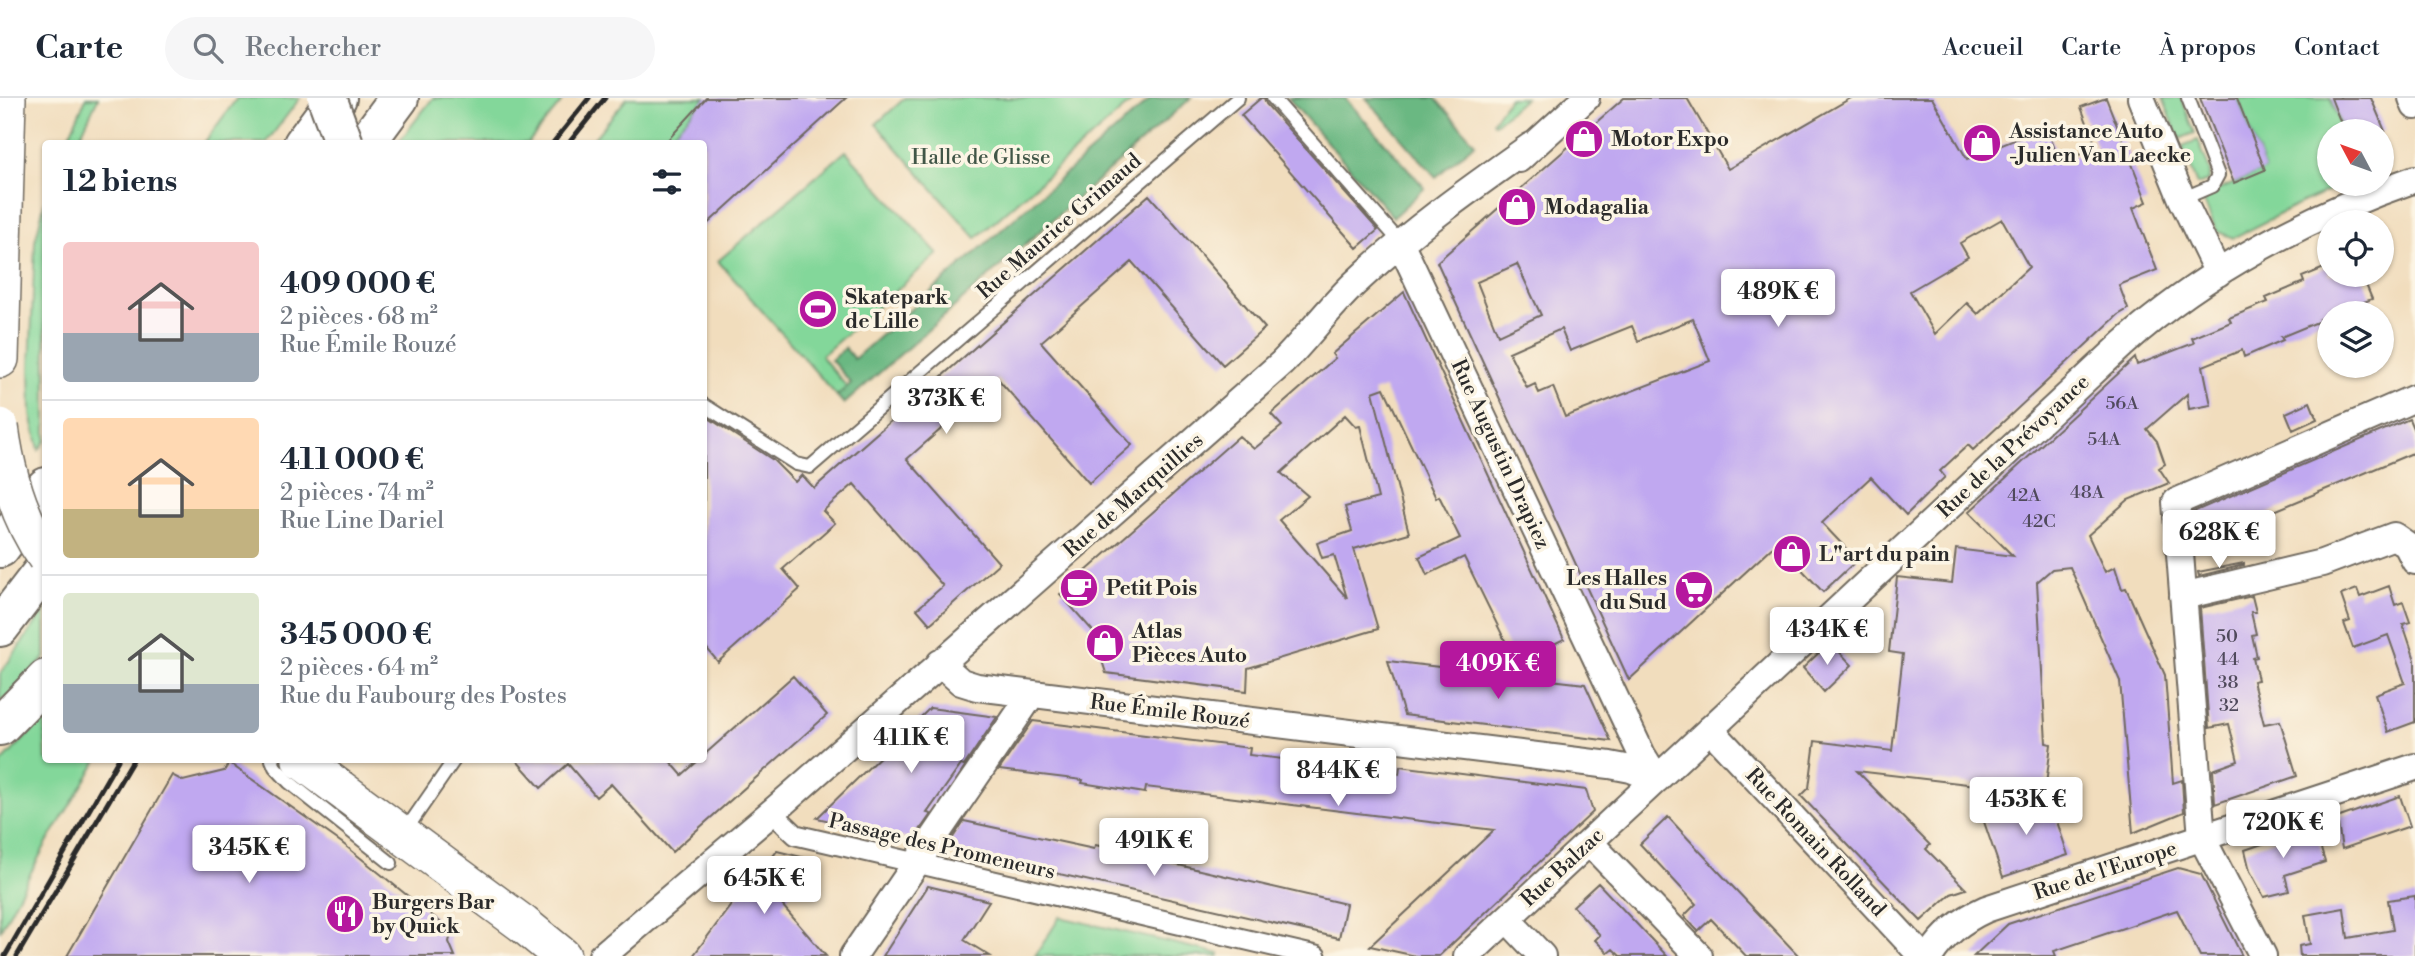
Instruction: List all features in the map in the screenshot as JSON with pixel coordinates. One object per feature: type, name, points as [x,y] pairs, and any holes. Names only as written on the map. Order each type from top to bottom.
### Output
[{"type":"highway","points":[[327,98],[343,140]]},
{"type":"highway","points":[[306,140],[337,98]]},
{"type":"highway","points":[[368,140],[399,98]]},
{"type":"highway","points":[[0,548],[42,492]]},
{"type":"highway","points":[[0,627],[42,572]]},
{"type":"highway","points":[[0,726],[42,683]]},
{"type":"main road","points":[[0,359],[1,238],[7,98]]},
{"type":"main road","points":[[0,427],[5,458],[21,512],[42,550]]},
{"type":"main road","points":[[304,763],[397,849],[523,923],[562,956]]},
{"type":"street","name":"Rue de Marquillies","points":[[601,956],[772,812],[1282,363],[1313,343],[1404,251],[1492,185],[1531,146],[1586,98]]},
{"type":"street","points":[[2141,98],[2182,199],[2218,273]]},
{"type":"street","points":[[2412,98],[2415,106]]},
{"type":"street","name":"Rue de la Prévoyance","points":[[1657,779],[2132,336],[2178,299],[2218,273],[2330,213],[2415,179]]},
{"type":"street","name":"Rue Augustin Drapiez","points":[[1404,251],[1642,755],[1657,779]]},
{"type":"street","points":[[2263,956],[2202,838],[2176,502],[2415,398]]},
{"type":"street","points":[[2183,596],[2322,563],[2394,536],[2407,545],[2415,561]]},
{"type":"street","name":"Rue Émile Rouzé","points":[[940,663],[954,677],[971,686],[1610,765],[1631,769],[1657,779]]},
{"type":"street","points":[[853,956],[1032,694]]},
{"type":"street","name":"Rue Romain Rolland","points":[[1710,729],[1922,956]]},
{"type":"street","name":"Rue de l'Europe","points":[[1930,956],[1954,929],[1975,914],[2415,767]]},
{"type":"street","name":"Rue Balzac","points":[[1467,956],[1657,779]]},
{"type":"street","name":"Passage des Promeneurs","points":[[772,812],[796,835],[1316,956]]},
{"type":"street","points":[[1590,842],[1699,956]]},
{"type":"street","points":[[1507,919],[1542,956]]},
{"type":"lane","name":"Rue Maurice Grimaud","points":[[707,407],[796,464],[810,467],[1238,98]]},
{"type":"lane","points":[[1273,98],[1404,251]]},
{"type":"lane","points":[[2182,199],[2213,186],[2218,174],[2188,98]]},
{"type":"lane","points":[[273,763],[289,782],[397,849],[452,763]]},
{"type":"green space","points":[[86,98],[98,98],[78,140],[67,140]]},
{"type":"green space","points":[[237,98],[300,98],[268,140],[206,140]]},
{"type":"green space","points":[[433,98],[565,98],[530,140],[400,140]]},
{"type":"green space","points":[[627,98],[706,98],[667,140],[592,140]]},
{"type":"green space","name":"Halle de Glisse","points":[[905,98],[1136,98],[976,238],[876,124]]},
{"type":"green space","points":[[1152,98],[1191,98],[844,404],[837,396],[851,383],[831,360],[845,348],[854,359]]},
{"type":"green space","points":[[1288,98],[1345,98],[1425,188],[1393,217]]},
{"type":"green space","points":[[1366,98],[1435,98],[1475,143],[1436,177]]},
{"type":"green space","points":[[1509,98],[1525,98],[1495,124],[1493,121]]},
{"type":"green space","points":[[2163,98],[2181,98],[2195,133],[2179,139]]},
{"type":"green space","points":[[2237,98],[2330,98],[2338,119],[2317,119],[2318,196],[2233,238],[2216,231],[2202,197],[2265,170]]},
{"type":"green space","points":[[2198,140],[2210,171],[2208,181],[2197,185],[2182,146]]},
{"type":"green space","name":"Skatepark de Lille","points":[[846,151],[938,254],[821,356],[847,387],[837,396],[718,261]]},
{"type":"green space","points":[[42,213],[42,446],[39,450],[31,414],[30,368],[35,242]]},
{"type":"green space","points":[[42,614],[42,661],[0,703],[0,674]]},
{"type":"green space","points":[[42,720],[42,763],[96,763],[46,844],[0,931],[0,764]]},
{"type":"green space","points":[[1060,917],[1220,954],[1035,956]]},
{"type":"building","points":[[706,98],[846,98],[707,224],[707,140],[668,140]]},
{"type":"building","points":[[1264,98],[1266,104],[1378,230],[1357,248],[1241,115]]},
{"type":"building","points":[[1624,98],[1687,98],[1728,169],[1851,98],[1932,98],[1967,159],[2047,127],[2059,161],[2097,149],[2081,107],[2106,98],[2147,202],[2133,208],[2157,270],[2119,285],[2128,309],[2118,315],[1973,450],[1968,445],[1940,471],[1945,477],[1906,515],[1871,477],[1822,523],[1857,560],[1823,592],[1777,543],[1629,680],[1437,262]],"holes":[[[2002,219],[2029,267],[1978,314],[1967,303],[1935,334],[1910,291],[1968,257],[1960,243]],[[1517,264],[1541,315],[1498,335],[1477,282]],[[1693,319],[1710,361],[1565,417],[1553,387],[1539,393],[1535,384],[1527,388],[1509,352],[1561,329],[1570,351],[1632,326],[1638,341]]]},
{"type":"building","points":[[2200,98],[2237,98],[2265,170],[2234,183]]},
{"type":"building","points":[[2331,98],[2371,98],[2380,119],[2339,119]]},
{"type":"building","points":[[1149,195],[1265,328],[1223,365],[1132,262],[1041,342],[1132,445],[1089,483],[998,379],[907,459],[999,563],[930,624],[917,609],[943,586],[854,484],[823,511],[835,523],[783,569],[800,589],[718,662],[707,649],[707,417],[773,460],[795,482],[802,475],[814,488]]},
{"type":"building","points":[[2317,271],[2317,287],[2367,287],[2372,299],[2317,301],[2317,322],[2281,337],[2283,340],[2244,357],[2242,350],[2203,366],[2211,405],[2189,409],[2187,394],[2147,429],[2157,441],[2165,464],[2159,468],[2169,483],[2128,500],[2088,535],[2105,572],[2115,567],[2122,589],[2126,588],[2165,675],[2173,783],[2182,780],[2184,812],[2133,833],[2120,681],[2070,567],[2052,569],[2037,582],[2046,743],[2051,744],[2045,793],[1857,771],[1930,845],[1926,849],[1966,889],[1951,894],[1921,921],[1801,796],[1809,788],[1815,741],[1892,751],[1903,654],[1889,652],[1897,577],[1952,583],[1956,549],[2013,556],[1969,512],[2135,358],[2137,365],[2194,343],[2192,338],[2231,322],[2229,318],[2268,302],[2266,298],[2304,282],[2302,277]]},
{"type":"building","points":[[1404,292],[1564,639],[1516,663],[1464,557],[1427,575],[1419,557],[1460,538],[1439,496],[1436,498],[1384,388],[1373,392],[1409,533],[1354,549],[1378,629],[1248,668],[1247,691],[1106,673],[1092,630],[1060,594],[1239,436],[1254,449],[1282,426],[1271,414],[1335,358],[1332,354]],"holes":[[[1345,415],[1356,427],[1360,426],[1378,498],[1345,507],[1352,531],[1317,543],[1322,558],[1334,555],[1347,598],[1279,520],[1308,496],[1281,473]]]},
{"type":"building","points":[[2310,402],[2317,419],[2293,430],[2286,413]]},
{"type":"building","points":[[2409,419],[2415,433],[2415,452],[2205,540],[2193,512]]},
{"type":"building","points":[[2244,563],[2199,576],[2198,572]]},
{"type":"building","points":[[2389,586],[2395,605],[2403,602],[2410,622],[2403,624],[2415,660],[2415,722],[2388,732],[2375,694],[2405,683],[2388,635],[2353,648],[2344,623],[2350,621],[2341,595],[2357,589],[2360,597]]},
{"type":"building","points":[[2252,596],[2256,612],[2251,612],[2256,634],[2252,635],[2257,657],[2253,658],[2258,680],[2253,681],[2264,724],[2280,721],[2297,776],[2215,804],[2213,770],[2238,761],[2229,724],[2209,728],[2200,608]]},
{"type":"building","points":[[1830,642],[1852,665],[1824,692],[1803,668]]},
{"type":"building","points":[[1388,661],[1585,684],[1611,741],[1404,715]]},
{"type":"building","points":[[793,676],[827,715],[672,852],[611,784],[596,797],[568,764],[541,788],[519,763],[672,763],[682,775],[696,763],[707,763],[707,752]]},
{"type":"building","points":[[930,708],[997,717],[964,766],[961,765],[927,813],[931,814],[913,840],[817,818]]},
{"type":"building","points":[[1033,721],[1250,748],[1249,755],[1299,761],[1300,754],[1361,761],[1360,769],[1399,774],[1400,766],[1586,790],[1593,812],[1439,956],[1416,956],[1370,946],[1494,830],[1146,787],[1145,793],[1082,783],[1083,780],[999,770]]},
{"type":"building","points":[[229,763],[342,843],[449,929],[449,942],[455,956],[67,956],[172,775],[183,781],[224,771]]},
{"type":"building","points":[[2400,796],[2410,826],[2342,849],[2337,818]]},
{"type":"building","points":[[2049,797],[2068,855],[2003,877],[1983,819]]},
{"type":"building","points":[[1668,817],[1799,956],[1746,956],[1711,919],[1698,931],[1684,916],[1696,904],[1640,844]]},
{"type":"building","points":[[964,821],[1094,849],[1095,845],[1114,849],[1113,853],[1160,863],[1161,861],[1346,904],[1339,938],[946,848]]},
{"type":"building","points":[[2314,826],[2325,862],[2285,875],[2289,891],[2264,897],[2250,871],[2245,850]]},
{"type":"building","points":[[777,851],[814,860],[782,905],[826,956],[693,956],[755,873],[758,876]]},
{"type":"building","points":[[2178,868],[2201,874],[2242,956],[2200,956],[2177,910],[2054,951],[2056,956],[1974,956],[2008,924]]},
{"type":"building","points":[[1598,883],[1667,956],[1620,956],[1613,949],[1608,953],[1595,940],[1600,935],[1573,906]]},
{"type":"building","points":[[928,886],[989,901],[964,940],[990,956],[883,956]]},
{"type":"building","points":[[2415,896],[2415,956],[2300,956],[2299,946],[2310,944],[2305,915],[2344,908],[2348,938],[2393,930],[2388,900]]},
{"type":"railway","points":[[555,140],[589,98]]},
{"type":"railway","points":[[571,140],[605,98]]},
{"type":"railway","points":[[5,956],[116,763]]},
{"type":"railway","points":[[17,956],[131,763]]},
{"type":"place","name":"Motor Expo","points":[[1584,139]]},
{"type":"place","name":"Assistance Auto -Julien Van Laecke","points":[[1982,143]]},
{"type":"place","name":"Modagalia","points":[[1517,207]]},
{"type":"place","name":"Skatepark de Lille","points":[[818,309]]},
{"type":"place","name":"L\"art du pain","points":[[1792,554]]},
{"type":"place","name":"Petit Pois","points":[[1079,588]]},
{"type":"place","name":"Les Halles du Sud","points":[[1694,590]]},
{"type":"place","name":"Atlas Pièces Auto","points":[[1105,643]]},
{"type":"place","name":"Burgers Bar by Quick","points":[[345,914]]}]
